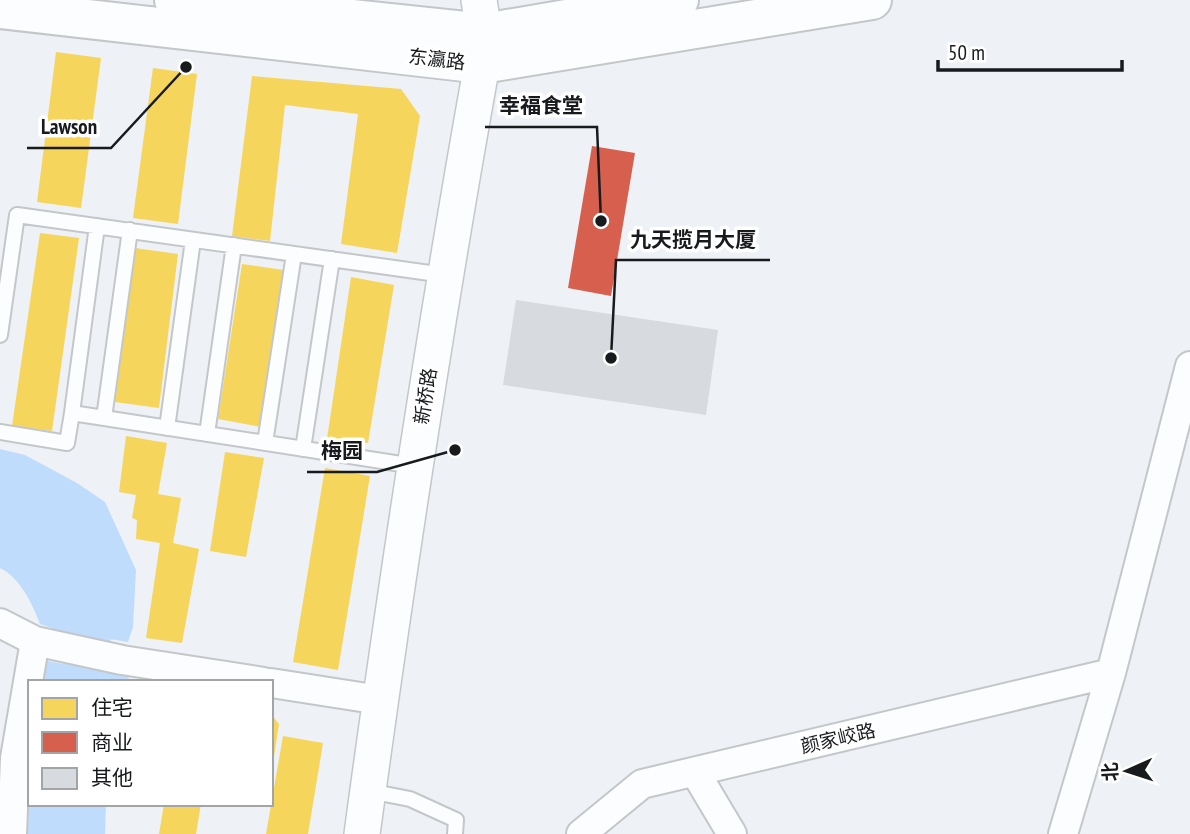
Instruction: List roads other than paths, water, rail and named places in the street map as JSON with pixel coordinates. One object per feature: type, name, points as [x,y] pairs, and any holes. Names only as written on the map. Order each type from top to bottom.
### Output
[{"type":"main road","name":"东瀛路","points":[[174,0],[482,33],[679,0]]},
{"type":"main road","name":"东瀛路","points":[[0,9],[482,33],[872,0]]},
{"type":"street","name":"新桥路","points":[[362,834],[414,467],[482,33]]},
{"type":"street","points":[[1063,834],[1111,673],[1190,366]]},
{"type":"street","points":[[0,622],[35,641],[122,660],[251,680]]},
{"type":"street","points":[[28,680],[35,641]]},
{"type":"street","name":"颜家峧路","points":[[581,834],[642,784],[1111,673]]},
{"type":"street","points":[[12,834],[15,758],[28,682]]},
{"type":"street","points":[[273,683],[380,700]]},
{"type":"street","points":[[695,772],[732,834]]},
{"type":"lane","points":[[0,335],[17,215],[444,275]]},
{"type":"lane","points":[[0,432],[67,443],[97,226]]},
{"type":"lane","points":[[104,418],[130,230]]},
{"type":"lane","points":[[167,428],[193,240]]},
{"type":"lane","points":[[207,434],[234,245]]},
{"type":"lane","points":[[265,443],[294,254]]},
{"type":"lane","points":[[303,449],[332,259]]},
{"type":"lane","points":[[72,413],[414,467]]},
{"type":"lane","points":[[368,791],[410,799],[456,820],[455,834]]},
{"type":"water","points":[[0,449],[25,455],[77,483],[105,502],[136,570],[133,627],[128,642],[60,631],[40,624],[20,585],[0,568]]},
{"type":"water","points":[[47,661],[129,676],[128,680],[42,680]]},
{"type":"water","points":[[28,768],[28,806],[106,806],[105,834],[26,834],[24,810]]},
{"type":"waterway","points":[[0,508],[50,529],[82,564],[90,592],[90,628],[83,680]]},
{"type":"place","name":"Lawson","points":[[186,67]]},
{"type":"place","name":"幸福食堂","points":[[601,221]]},
{"type":"place","name":"九天揽月大厦","points":[[611,358]]},
{"type":"place","name":"梅园","points":[[455,450]]}]
